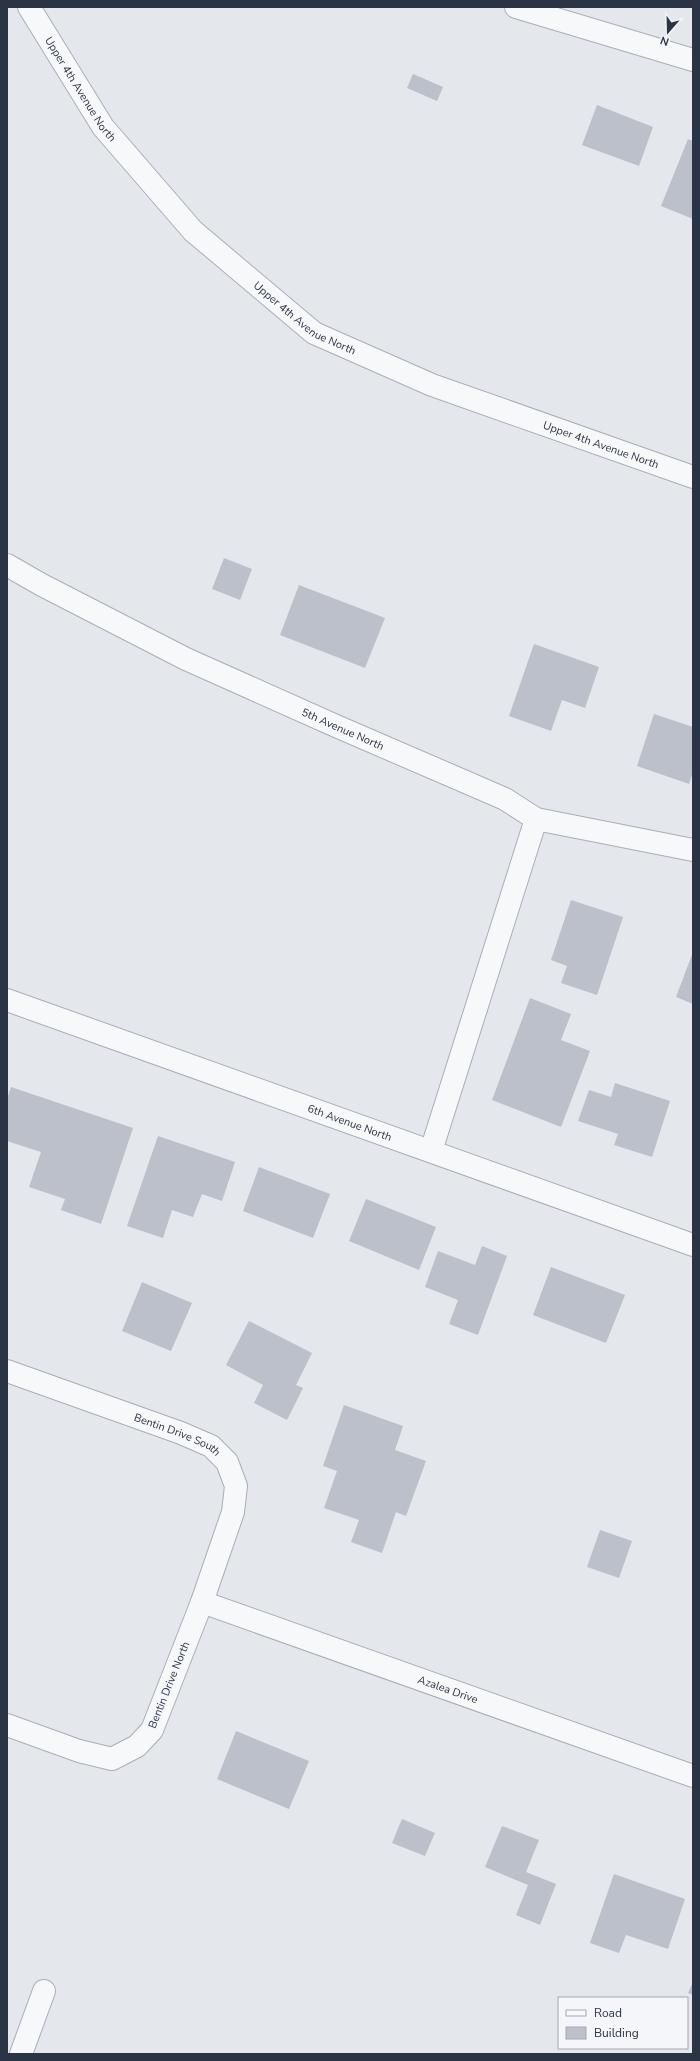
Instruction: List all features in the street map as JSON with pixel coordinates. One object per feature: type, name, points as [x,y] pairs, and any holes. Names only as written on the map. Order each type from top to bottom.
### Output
[{"type":"street","name":"Upper 4th Avenue North","points":[[29,7],[103,127],[178,213],[193,230],[314,333],[432,385],[693,477]]},
{"type":"street","points":[[516,7],[693,60]]},
{"type":"street","name":"5th Avenue North","points":[[7,565],[42,585],[186,659],[505,799],[536,819],[693,850]]},
{"type":"street","points":[[431,1151],[536,819]]},
{"type":"street","name":"6th Avenue North","points":[[7,1000],[693,1245]]},
{"type":"street","name":"Bentin Drive South","points":[[7,1371],[181,1433],[211,1446],[227,1462],[236,1486],[233,1512],[202,1602]]},
{"type":"street","name":"Bentin Drive North","points":[[7,1725],[79,1751],[112,1758],[137,1746],[152,1730],[202,1602]]},
{"type":"street","name":"Azalea Drive","points":[[202,1602],[693,1776]]},
{"type":"street","points":[[21,2054],[44,1991]]},
{"type":"building","points":[[413,74],[443,87],[437,101],[407,88]]},
{"type":"building","points":[[597,105],[653,127],[639,166],[582,145]]},
{"type":"building","points":[[688,139],[693,141],[693,219],[661,206]]},
{"type":"building","points":[[224,558],[252,569],[240,600],[212,589]]},
{"type":"building","points":[[299,585],[385,618],[365,668],[280,635]]},
{"type":"building","points":[[534,644],[599,667],[585,708],[562,700],[551,731],[509,716]]},
{"type":"building","points":[[654,714],[693,727],[693,772],[689,784],[637,766]]},
{"type":"building","points":[[571,900],[623,917],[597,995],[561,983],[567,966],[551,960]]},
{"type":"building","points":[[693,952],[693,1004],[676,997]]},
{"type":"building","points":[[530,998],[571,1014],[561,1040],[590,1051],[561,1127],[492,1100]]},
{"type":"building","points":[[615,1083],[670,1101],[652,1157],[614,1145],[618,1134],[578,1121],[589,1090],[611,1097]]},
{"type":"building","points":[[11,1087],[133,1128],[101,1224],[61,1210],[65,1199],[29,1187],[41,1152],[7,1141],[7,1099]]},
{"type":"building","points":[[158,1136],[235,1162],[222,1201],[202,1194],[193,1217],[172,1210],[163,1238],[127,1226]]},
{"type":"building","points":[[259,1167],[330,1194],[313,1238],[243,1211]]},
{"type":"building","points":[[366,1199],[436,1227],[419,1270],[349,1241]]},
{"type":"building","points":[[482,1246],[507,1256],[478,1335],[449,1324],[458,1300],[425,1287],[438,1251],[475,1265]]},
{"type":"building","points":[[551,1267],[625,1295],[606,1343],[533,1315]]},
{"type":"building","points":[[142,1282],[192,1303],[171,1351],[122,1331]]},
{"type":"building","points":[[249,1321],[312,1353],[296,1385],[303,1388],[287,1420],[254,1403],[263,1385],[226,1365]]},
{"type":"building","points":[[344,1405],[403,1426],[395,1450],[426,1461],[406,1516],[396,1512],[382,1553],[351,1542],[359,1520],[324,1508],[337,1471],[323,1466]]},
{"type":"building","points":[[600,1530],[632,1541],[619,1578],[587,1567]]},
{"type":"building","points":[[236,1731],[309,1761],[289,1809],[217,1779]]},
{"type":"building","points":[[402,1819],[435,1833],[425,1856],[392,1843]]},
{"type":"building","points":[[502,1826],[539,1840],[526,1872],[556,1884],[540,1925],[516,1915],[528,1885],[485,1867]]},
{"type":"building","points":[[614,1874],[685,1899],[668,1949],[626,1935],[619,1953],[590,1943]]},
{"type":"building","points":[[693,1982],[693,1995],[688,1993]]}]
